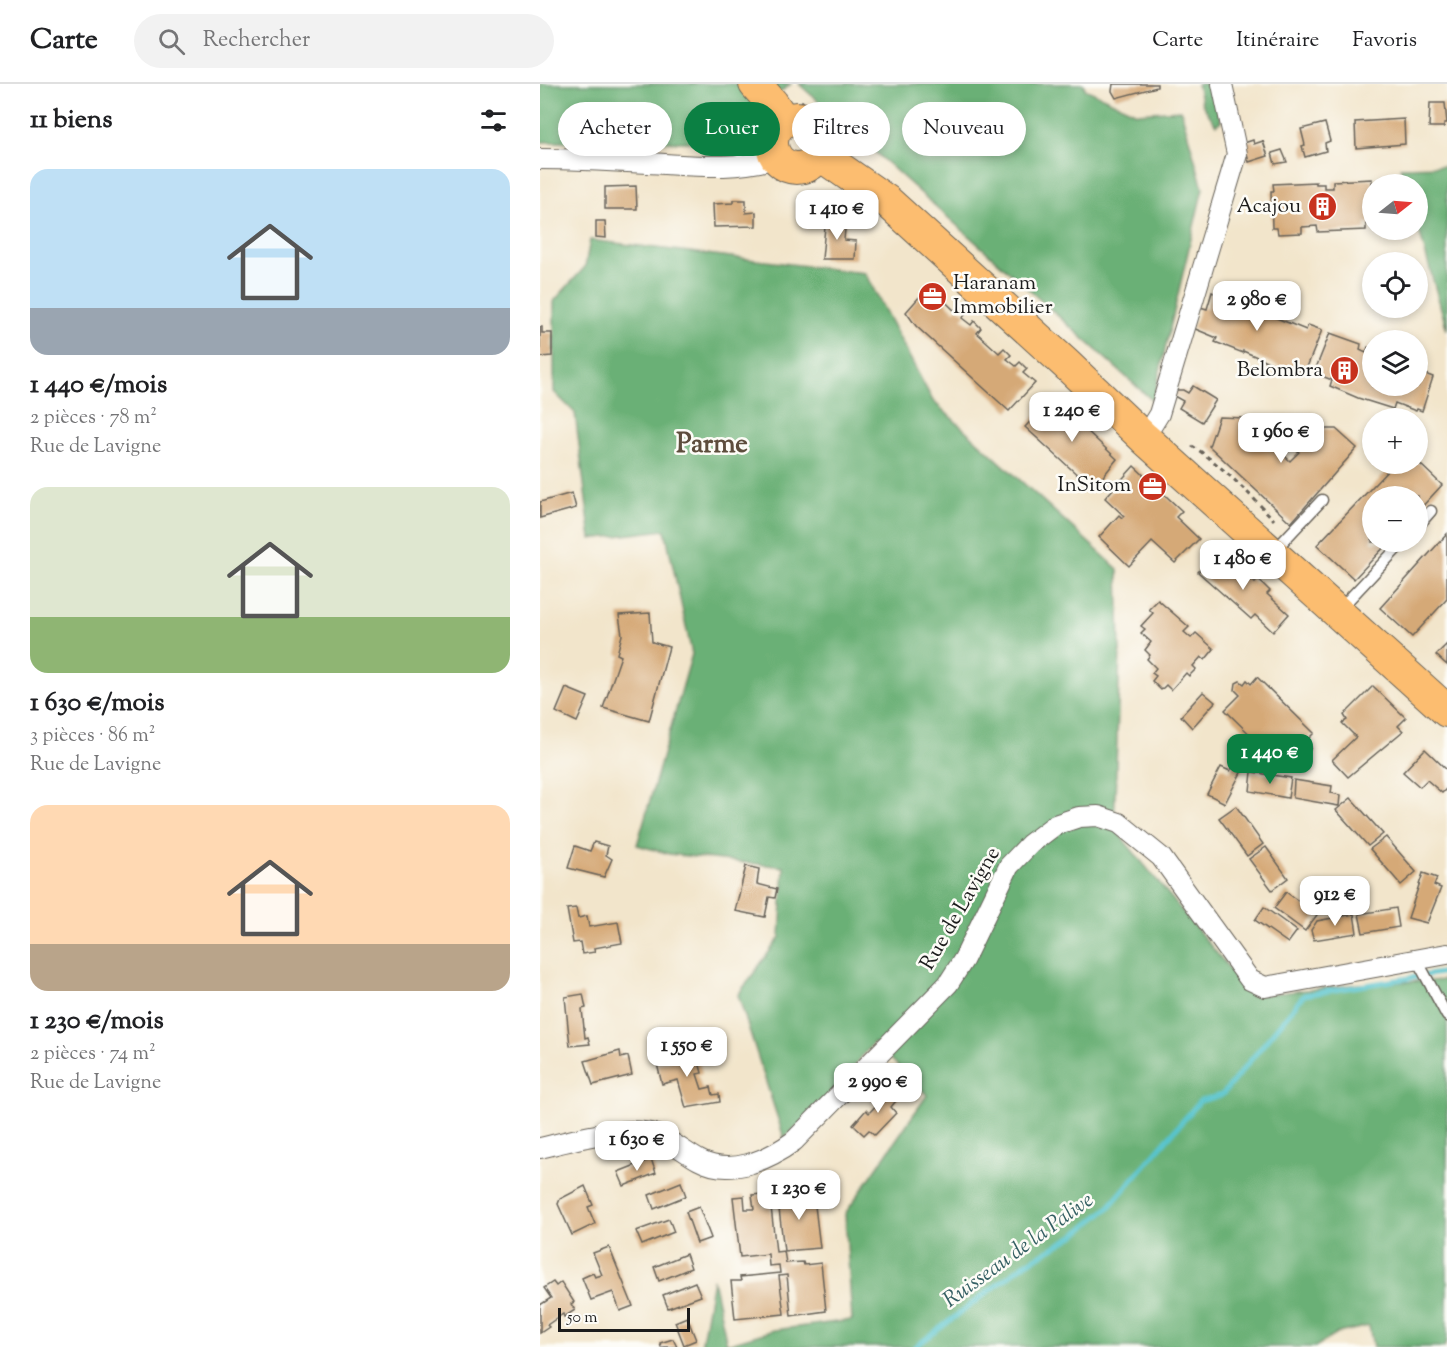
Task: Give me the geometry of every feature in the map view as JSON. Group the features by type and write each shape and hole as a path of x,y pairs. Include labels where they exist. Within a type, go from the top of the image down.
{"main road":[{"path":"767,156 795,169 811,165 818,156"},
{"path":"822,156 888,202 1144,438 1447,711"}],"street":[{"path":"1144,438 1159,414 1237,154 1222,84"},
{"path":"540,159 593,159 725,167 756,163 761,156"},
{"name":"Rue de Lavigne","path":"540,1148 630,1132 650,1133 702,1162 721,1166 745,1165 780,1151 794,1141 948,984 964,959 1010,866 1030,844 1055,825 1078,817 1098,816 1119,822 1161,857 1250,980 1265,987 1418,962 1447,954"}],"lane":[{"path":"1273,552 1322,500"},
{"path":"1428,514 1431,511"},
{"path":"1338,612 1394,552"},
{"path":"1418,962 1447,1016"}],"green space":[{"path":"540,84 791,84 766,102 684,102 684,142 672,142 672,102 558,102 558,142 540,142"},
{"path":"799,84 1084,84 1085,89 1137,113 1181,110 1203,188 1153,401 879,156 890,156 890,102 819,102"},
{"path":"1197,84 1212,84 1221,121 1216,125 1202,104"},
{"path":"1447,166 1447,330 1428,263 1428,252 1425,252 1422,240 1428,240 1428,174 1402,174 1400,167"},
{"path":"590,240 865,273 933,401 1118,569 1120,650 1114,828 1252,996 1359,984 1447,980 1447,1341 1444,1347 1373,1347 1369,1326 1338,1333 1315,1347 701,1347 713,1279 727,1344 774,1330 852,1320 845,1214 927,1095 874,1042 821,1105 784,1138 738,995 780,937 784,867 669,854 637,845 692,654 665,530 591,539 575,413 554,392 554,301 585,267"}],"building":[{"path":"1113,84 1157,84 1157,87 1116,98 1112,91"},
{"path":"1430,103 1445,103 1447,123 1444,123 1444,127 1429,127"},
{"path":"1404,119 1405,144 1356,148 1355,122"},
{"path":"1325,123 1330,141 1325,143 1326,151 1305,157 1301,129"},
{"path":"1253,140 1254,144 1263,141 1268,156 1249,162 1244,143"},
{"path":"1282,150 1287,162 1275,164 1272,153"},
{"name":"Acajou","path":"1362,180 1362,230 1318,232 1317,226 1302,227 1302,233 1278,234 1277,228 1272,228 1271,191 1274,191 1273,184 1316,182 1316,184 1324,184 1324,188 1333,188 1333,181"},
{"path":"636,186 637,209 605,209 605,187"},
{"path":"733,200 746,200 746,213 756,212 756,226 714,227 713,204 733,203"},
{"path":"826,216 846,219 844,240 856,241 855,259 822,259"},
{"path":"596,221 605,221 606,238 596,237"},
{"path":"929,286 955,311 958,307 966,314 962,318 971,325 974,321 981,328 977,333 999,353 1004,348 1011,355 1007,359 1016,366 1020,362 1027,369 1023,373 1035,383 1009,411 916,326 906,312"},
{"path":"1224,291 1237,296 1235,301 1248,306 1250,301 1276,312 1274,317 1306,330 1308,325 1322,330 1305,372 1299,370 1297,374 1215,342 1217,338 1193,328 1200,307 1207,309 1212,292 1222,296"},
{"path":"540,327 542,327 542,333 552,333 552,356 540,357"},
{"name":"Belombra","path":"1330,333 1361,344 1362,396 1427,396 1423,408 1408,408 1395,403 1393,408 1390,408 1330,386 1332,380 1314,373"},
{"name":"Belombra","path":"1428,375 1433,377 1428,392"},
{"path":"1193,386 1216,400 1202,422 1179,408 1183,401 1174,396 1175,390 1188,393"},
{"path":"1052,399 1076,421 1078,418 1086,426 1084,428 1117,459 1093,489 1025,427"},
{"path":"1219,417 1245,418 1244,428 1262,434 1290,461 1299,452 1295,448 1298,444 1302,448 1319,429 1336,429 1357,448 1291,523 1209,446"},
{"path":"1134,466 1182,511 1176,517 1199,539 1175,563 1152,542 1129,566 1099,537 1119,515 1122,518 1124,516 1105,498"},
{"path":"1428,472 1442,485 1428,500 1428,486 1373,486 1384,474 1428,474"},
{"path":"572,493 576,508 540,518 540,502"},
{"path":"1362,498 1362,552 1380,552 1354,579 1317,545"},
{"path":"1447,534 1447,599 1412,637 1380,608"},
{"path":"1218,550 1255,583 1258,580 1264,585 1270,591 1267,594 1289,614 1273,632 1255,615 1251,619 1198,572"},
{"path":"1158,600 1189,627 1184,632 1191,638 1196,633 1214,649 1205,660 1201,657 1193,666 1196,669 1189,676 1186,673 1171,690 1166,685 1161,690 1152,681 1156,676 1152,673 1156,668 1147,659 1150,655 1145,650 1151,642 1141,633 1145,629 1141,626 1153,613 1149,609"},
{"path":"650,613 652,642 669,647 649,721 603,708 621,656 617,654 622,635 619,615"},
{"path":"1447,644 1447,665 1436,655"},
{"path":"1257,677 1314,733 1305,742 1311,747 1308,754 1303,756 1297,750 1282,766 1225,710 1240,695 1235,690 1236,683 1240,681 1244,684 1247,680 1251,684"},
{"path":"1373,686 1406,718 1398,726 1403,731 1348,777 1332,760 1356,737 1342,723 1347,720 1344,715"},
{"path":"566,688 588,697 577,722 556,712"},
{"path":"1203,692 1215,702 1192,728 1181,716"},
{"path":"1425,749 1447,770 1447,788 1442,793 1427,780 1420,787 1403,772"},
{"path":"1236,761 1246,763 1225,803 1207,794 1221,767 1230,771"},
{"path":"1252,772 1291,778 1288,798 1250,791"},
{"path":"1294,780 1332,786 1331,793 1340,795 1339,806 1293,798"},
{"path":"1351,798 1383,834 1368,846 1336,810"},
{"path":"1236,806 1263,844 1247,856 1219,818"},
{"path":"1386,837 1416,872 1401,885 1370,849"},
{"path":"594,842 608,846 606,855 612,859 604,877 568,868 575,846 590,851"},
{"path":"1266,847 1288,878 1272,890 1249,859"},
{"path":"746,866 759,869 757,884 777,889 775,898 769,897 765,917 735,911"},
{"path":"1423,873 1437,878 1434,885 1441,888 1427,923 1408,918"},
{"path":"1286,892 1317,915 1305,931 1274,908"},
{"path":"1264,907 1297,931 1288,943 1255,920"},
{"path":"576,908 578,918 587,916 589,927 618,922 622,943 594,948 595,952 582,954 580,942 573,943 567,909"},
{"path":"1396,908 1399,927 1363,933 1359,914"},
{"path":"1354,914 1357,933 1314,940 1311,930 1317,921"},
{"path":"583,994 586,1008 582,1009 585,1038 588,1037 590,1044 570,1046 565,997"},
{"path":"695,1047 702,1073 697,1074 702,1089 711,1087 713,1095 719,1094 720,1102 686,1108 678,1080 662,1084 657,1064 672,1059 671,1053"},
{"path":"620,1051 621,1058 628,1056 632,1075 593,1085 585,1061"},
{"path":"887,1087 899,1097 891,1107 896,1113 875,1135 869,1130 864,1135 853,1125 866,1110 869,1113 882,1099 879,1096"},
{"path":"651,1159 656,1173 624,1186 618,1172"},
{"path":"681,1182 686,1196 654,1209 649,1195"},
{"path":"585,1186 593,1205 588,1207 595,1224 572,1235 558,1204 560,1199"},
{"path":"801,1189 802,1203 806,1203 804,1189 813,1189 820,1248 784,1251 777,1192 780,1192 783,1205 786,1205 784,1191"},
{"path":"762,1194 763,1207 771,1207 776,1252 784,1251 786,1263 803,1262 804,1265 821,1263 826,1311 791,1316 787,1275 779,1276 784,1314 735,1319 731,1281 741,1281 740,1277 780,1273 779,1265 769,1266 768,1254 740,1257 733,1197 744,1196 745,1209 754,1209 752,1195"},
{"path":"699,1207 711,1238 697,1243 686,1212"},
{"path":"669,1219 674,1232 642,1245 636,1231"},
{"path":"609,1247 633,1306 620,1311 613,1292 591,1300 582,1278 593,1273 595,1277 602,1275 593,1253"},
{"path":"686,1254 691,1268 659,1281 654,1267"},
{"path":"553,1282 556,1286 561,1282 574,1302 571,1304 575,1310 564,1317 563,1314 540,1333 540,1305 551,1298 544,1288"},
{"path":"695,1282 701,1296 668,1308 663,1295"},
{"path":"687,1317 696,1340 684,1345 675,1322"},
{"path":"673,1339 677,1347 661,1347 660,1343"}],"waterway":[{"name":"Ruisseau de la Palive","path":"915,1347 1025,1264 1075,1235 1108,1208 1200,1101 1222,1095 1304,995 1447,972"}],"place":[{"name":"Acajou","path":"1322,207"},
{"name":"Haranam Immobilier","path":"932,296"},
{"name":"Belombra","path":"1344,371"},
{"name":"InSitom","path":"1152,486"}],"district":[{"name":"Parme","path":"712,445"}]}
